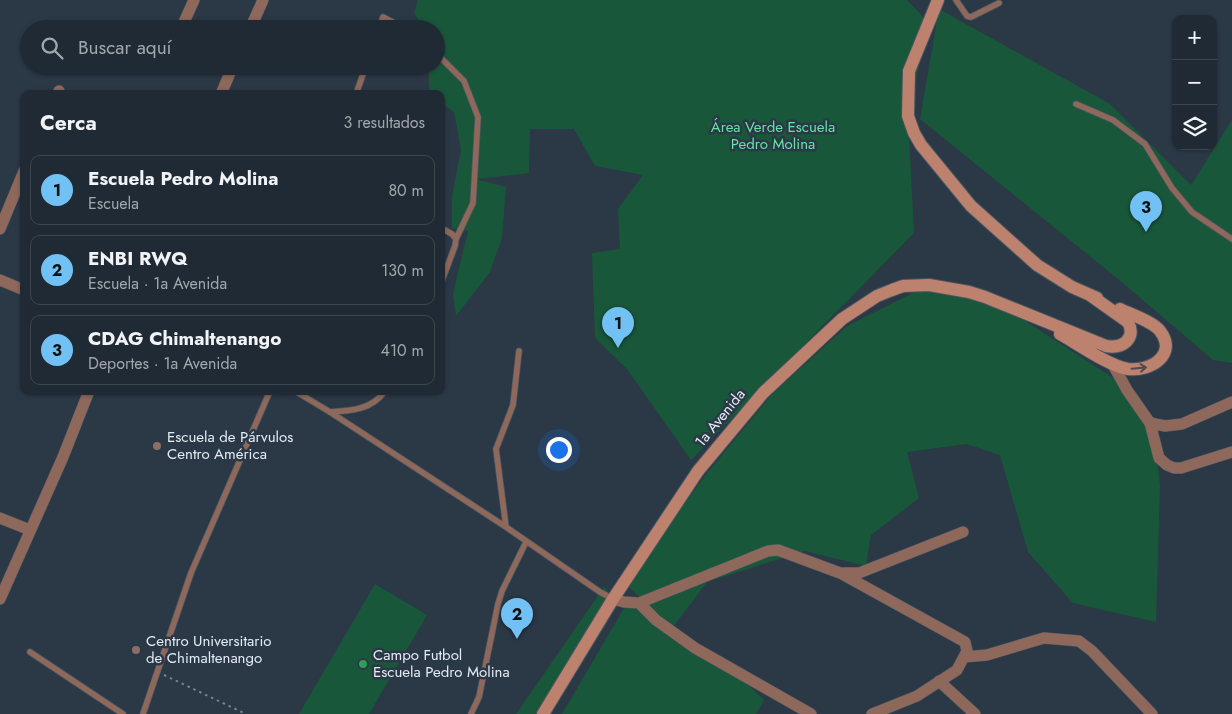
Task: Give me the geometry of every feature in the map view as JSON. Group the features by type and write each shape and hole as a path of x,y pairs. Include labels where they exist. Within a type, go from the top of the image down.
{"main road":[{"name":"1a Avenida","path":"938,0 909,71 908,116 921,145 971,206 1037,264 1060,280 1159,329 1165,338 1166,349 1162,357 1154,365 1143,369 1128,369 1112,363 1018,310"},
{"name":"1a Avenida","path":"543,714 613,598 698,471 762,393 842,319 878,296 897,288 929,285 969,292 1106,346 1113,348 1124,344 1129,339 1131,333 1131,327 1128,322 1090,295"}],"street":[{"path":"185,20 194,0"},
{"path":"254,20 263,0"},
{"path":"223,90 229,75"},
{"path":"0,229 20,182"},
{"path":"0,280 20,288"},
{"path":"1112,363 1127,390 1150,423 1159,458 1167,465 1181,468 1232,452"},
{"path":"0,599 63,457 87,395"},
{"path":"1150,423 1165,426 1182,424 1232,402"},
{"path":"0,518 30,530"},
{"path":"840,573 860,573 963,532"},
{"path":"613,598 624,602 639,603 768,551 778,550 840,573 964,642 966,651 957,670 917,696 872,714"},
{"path":"639,603 656,620 695,648 811,714"},
{"path":"964,658 987,655 1044,638 1079,641 1092,651 1152,714"},
{"path":"940,681 975,714"}],"lane":[{"path":"956,0 967,16 971,17 999,3"},
{"path":"445,61 464,81 478,117 473,203 456,239 445,272"},
{"path":"357,90 363,75"},
{"path":"1076,104 1113,120 1145,144 1172,188 1192,212 1232,239"},
{"path":"445,230 456,239"},
{"path":"506,527 496,449 513,405 519,350"},
{"path":"143,714 191,573 268,395"},
{"path":"302,395 506,527 600,592 613,598"},
{"path":"330,412 351,411 367,406 382,395"},
{"path":"471,714 479,697 502,591 526,542"},
{"path":"30,652 123,714"}],"path":[{"path":"157,672 246,714"}],"green space":[{"name":"Área Verde Escuela Pedro Molina","path":"418,0 907,0 928,22 908,116 914,233 691,460 627,369 595,338 592,253 620,249 618,209 643,175 595,166 574,129 530,129 529,173 476,179 506,187 502,238 490,272 456,316 453,294 468,231 452,228 452,196 461,150 454,112 445,106 445,90 429,90 429,75 445,75 445,20 418,20 414,13"},
{"path":"939,9 1110,104 1191,185 1213,150 1217,150 1217,144 1232,120 1232,363 1213,360 1118,279 920,119"},
{"path":"929,285 1016,315 1115,379 1153,417 1160,486 1156,622 1073,603 1028,552 1000,455 967,444 907,452 919,498 871,535 866,566 805,551 707,582 673,627 624,583 708,472 773,393 847,326"},
{"name":"Campo Futbol Escuela Pedro Molina","path":"375,584 427,615 369,714 299,714"},
{"path":"604,587 615,598 551,714 516,714"},
{"path":"627,603 682,641 736,673 764,700 756,714 562,714"}],"place":[{"name":"CDAG Chimaltenango","path":"1146,232"},
{"name":"Escuela Pedro Molina","path":"618,348"},
{"name":"Escuela de Párvulos Centro América","path":"157,446"},
{"name":"ENBI RWQ","path":"517,639"},
{"name":"Centro Universitario de Chimaltenango","path":"136,650"},
{"name":"Campo Futbol Escuela Pedro Molina","path":"363,664"}]}
